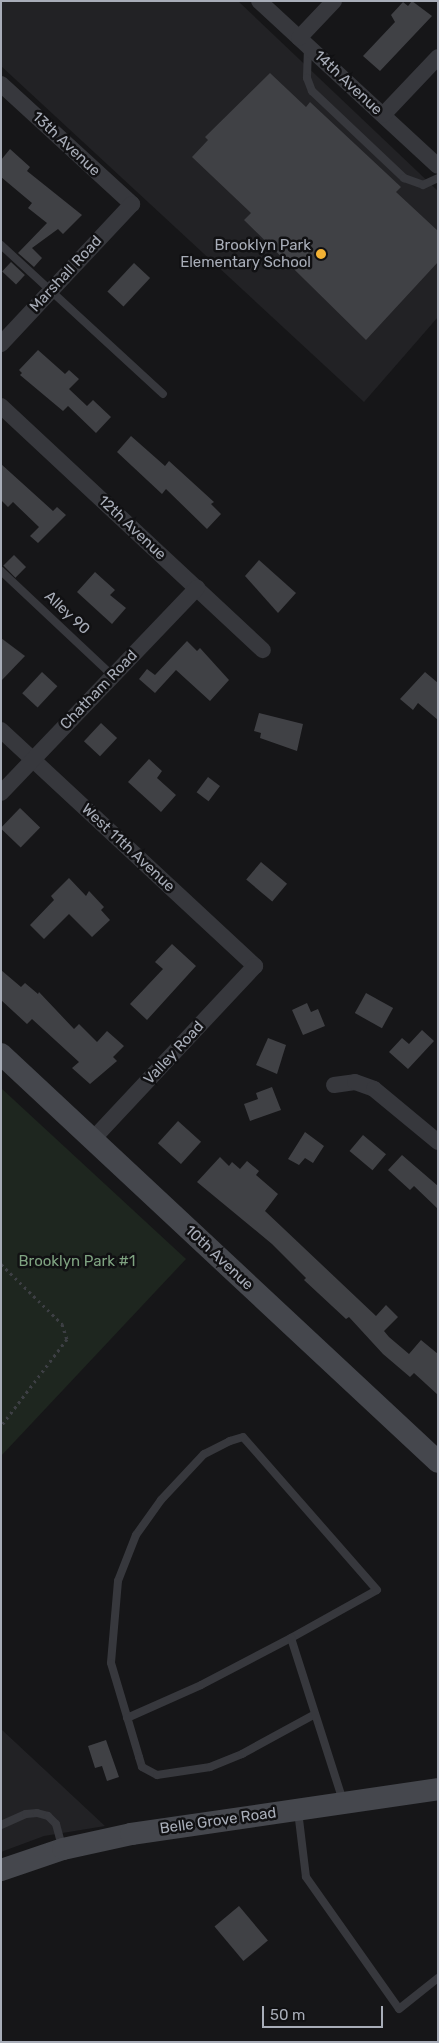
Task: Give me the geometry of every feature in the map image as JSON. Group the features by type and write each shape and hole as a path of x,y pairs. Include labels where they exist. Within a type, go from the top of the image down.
{"street":[{"name":"14th Avenue","path":"259,1 438,166"},
{"path":"303,42 334,1"},
{"path":"383,115 438,57"},
{"name":"13th Avenue","path":"1,84 132,204"},
{"name":"Marshall Road","path":"1,344 132,204"},
{"name":"12th Avenue","path":"1,406 263,650"},
{"name":"Chatham Road","path":"1,793 197,588"},
{"name":"West 11th Avenue","path":"1,730 255,966"},
{"name":"Valley Road","path":"92,1140 255,966"},
{"name":"10th Avenue","path":"1,1054 438,1462"},
{"path":"334,1085 355,1082 374,1089 438,1142"},
{"name":"Belle Grove Road","path":"1,1870 63,1849 132,1834 438,1789"}],"lane":[{"path":"303,42 307,78 312,91 404,178 422,185 438,178"},
{"path":"1,245 163,394"},
{"name":"Alley 90","path":"1,571 113,676"},
{"path":"127,1718 201,1685 378,1590 244,1438 230,1440 204,1454 162,1500 136,1535 118,1582 111,1663 127,1718 142,1767 157,1775 210,1767 242,1754 315,1714"},
{"path":"291,1638 343,1802"},
{"path":"298,1809 306,1877 400,2009 438,1978"},
{"path":"1,1825 26,1814 37,1812 48,1816 56,1824 63,1849"}],"path":[{"path":"1,1264 62,1324 67,1339 1,1426"}],"shaded area":[{"name":"Brooklyn Park Elementary School","path":"1,1 238,1 438,191 438,317 364,402 1,66"},
{"path":"1,1729 105,1826 44,1836 1,1852"}],"green space":[{"name":"Brooklyn Park #1","path":"1,1088 186,1259 1,1456"}],"building":[{"path":"412,1 432,16 380,71 363,56 395,22 391,15 403,2 408,6"},
{"path":"270,73 306,107 310,102 401,187 396,192 438,231 438,262 366,340 244,220 251,213 192,157 208,140 205,137"},
{"path":"10,149 30,167 27,171 82,215 63,234 58,229 32,248 42,258 34,267 18,253 47,223 28,208 32,203 1,177 1,160"},
{"path":"11,262 25,275 16,284 2,272"},
{"path":"134,263 150,278 123,307 107,292"},
{"path":"38,350 65,374 69,370 79,379 69,389 87,406 93,400 111,417 96,433 68,406 63,411 20,375 22,373 19,370"},
{"path":"131,436 165,466 169,461 214,502 211,504 221,514 207,529 166,489 162,494 117,452"},
{"path":"1,464 53,511 57,507 66,515 38,543 30,536 39,527 13,502 8,507 1,500"},
{"path":"14,555 26,567 15,578 3,566"},
{"path":"259,560 296,593 278,613 245,576"},
{"path":"95,572 115,590 110,595 126,608 112,624 77,592"},
{"path":"1,638 25,656 1,681"},
{"path":"187,641 197,651 200,648 229,680 210,701 176,670 155,693 139,679 147,669 155,675"},
{"path":"42,672 57,686 38,708 22,693"},
{"path":"425,672 438,683 438,720 418,703 413,710 400,699"},
{"path":"259,713 303,724 297,751 260,738 261,733 254,731"},
{"path":"101,723 117,738 100,756 84,741"},
{"path":"149,759 162,771 157,778 176,795 161,812 128,782"},
{"path":"208,777 220,786 209,801 197,792"},
{"path":"20,808 40,827 21,848 1,829"},
{"path":"261,862 287,884 272,901 246,880"},
{"path":"69,878 86,896 89,891 104,907 101,910 110,920 92,937 69,914 44,939 30,925 54,900 51,896"},
{"path":"172,944 196,966 147,1020 130,1004 163,969 155,962"},
{"path":"1,970 21,987 25,983 38,994 39,992 74,1029 79,1024 97,1042 107,1031 124,1046 113,1057 117,1061 90,1084 72,1068 79,1062 32,1019 27,1024 1,1000"},
{"path":"366,993 393,1008 382,1028 355,1013"},
{"path":"307,1003 311,1012 318,1009 325,1026 303,1035 292,1010"},
{"path":"422,1030 434,1041 408,1069 389,1052 402,1038 409,1044"},
{"path":"268,1038 286,1045 277,1074 256,1065"},
{"path":"272,1087 281,1110 250,1121 244,1104 258,1099 256,1093"},
{"path":"178,1121 201,1142 181,1164 158,1143"},
{"path":"305,1132 324,1146 313,1163 305,1158 299,1165 288,1159"},
{"path":"363,1135 386,1154 372,1170 350,1151"},
{"path":"402,1155 438,1186 438,1209 414,1186 410,1190 388,1170"},
{"path":"220,1157 229,1166 232,1162 240,1169 247,1161 259,1171 256,1175 278,1194 265,1211 376,1316 386,1305 398,1317 384,1331 389,1337 409,1354 421,1340 438,1354 438,1395 414,1373 410,1377 383,1354 349,1317 346,1319 304,1280 306,1278 272,1244 197,1182"},
{"path":"106,1740 119,1777 107,1781 102,1766 95,1768 88,1746"},
{"path":"239,1906 268,1940 243,1961 214,1927"}],"place":[{"name":"Brooklyn Park Elementary School","path":"321,254"}]}
